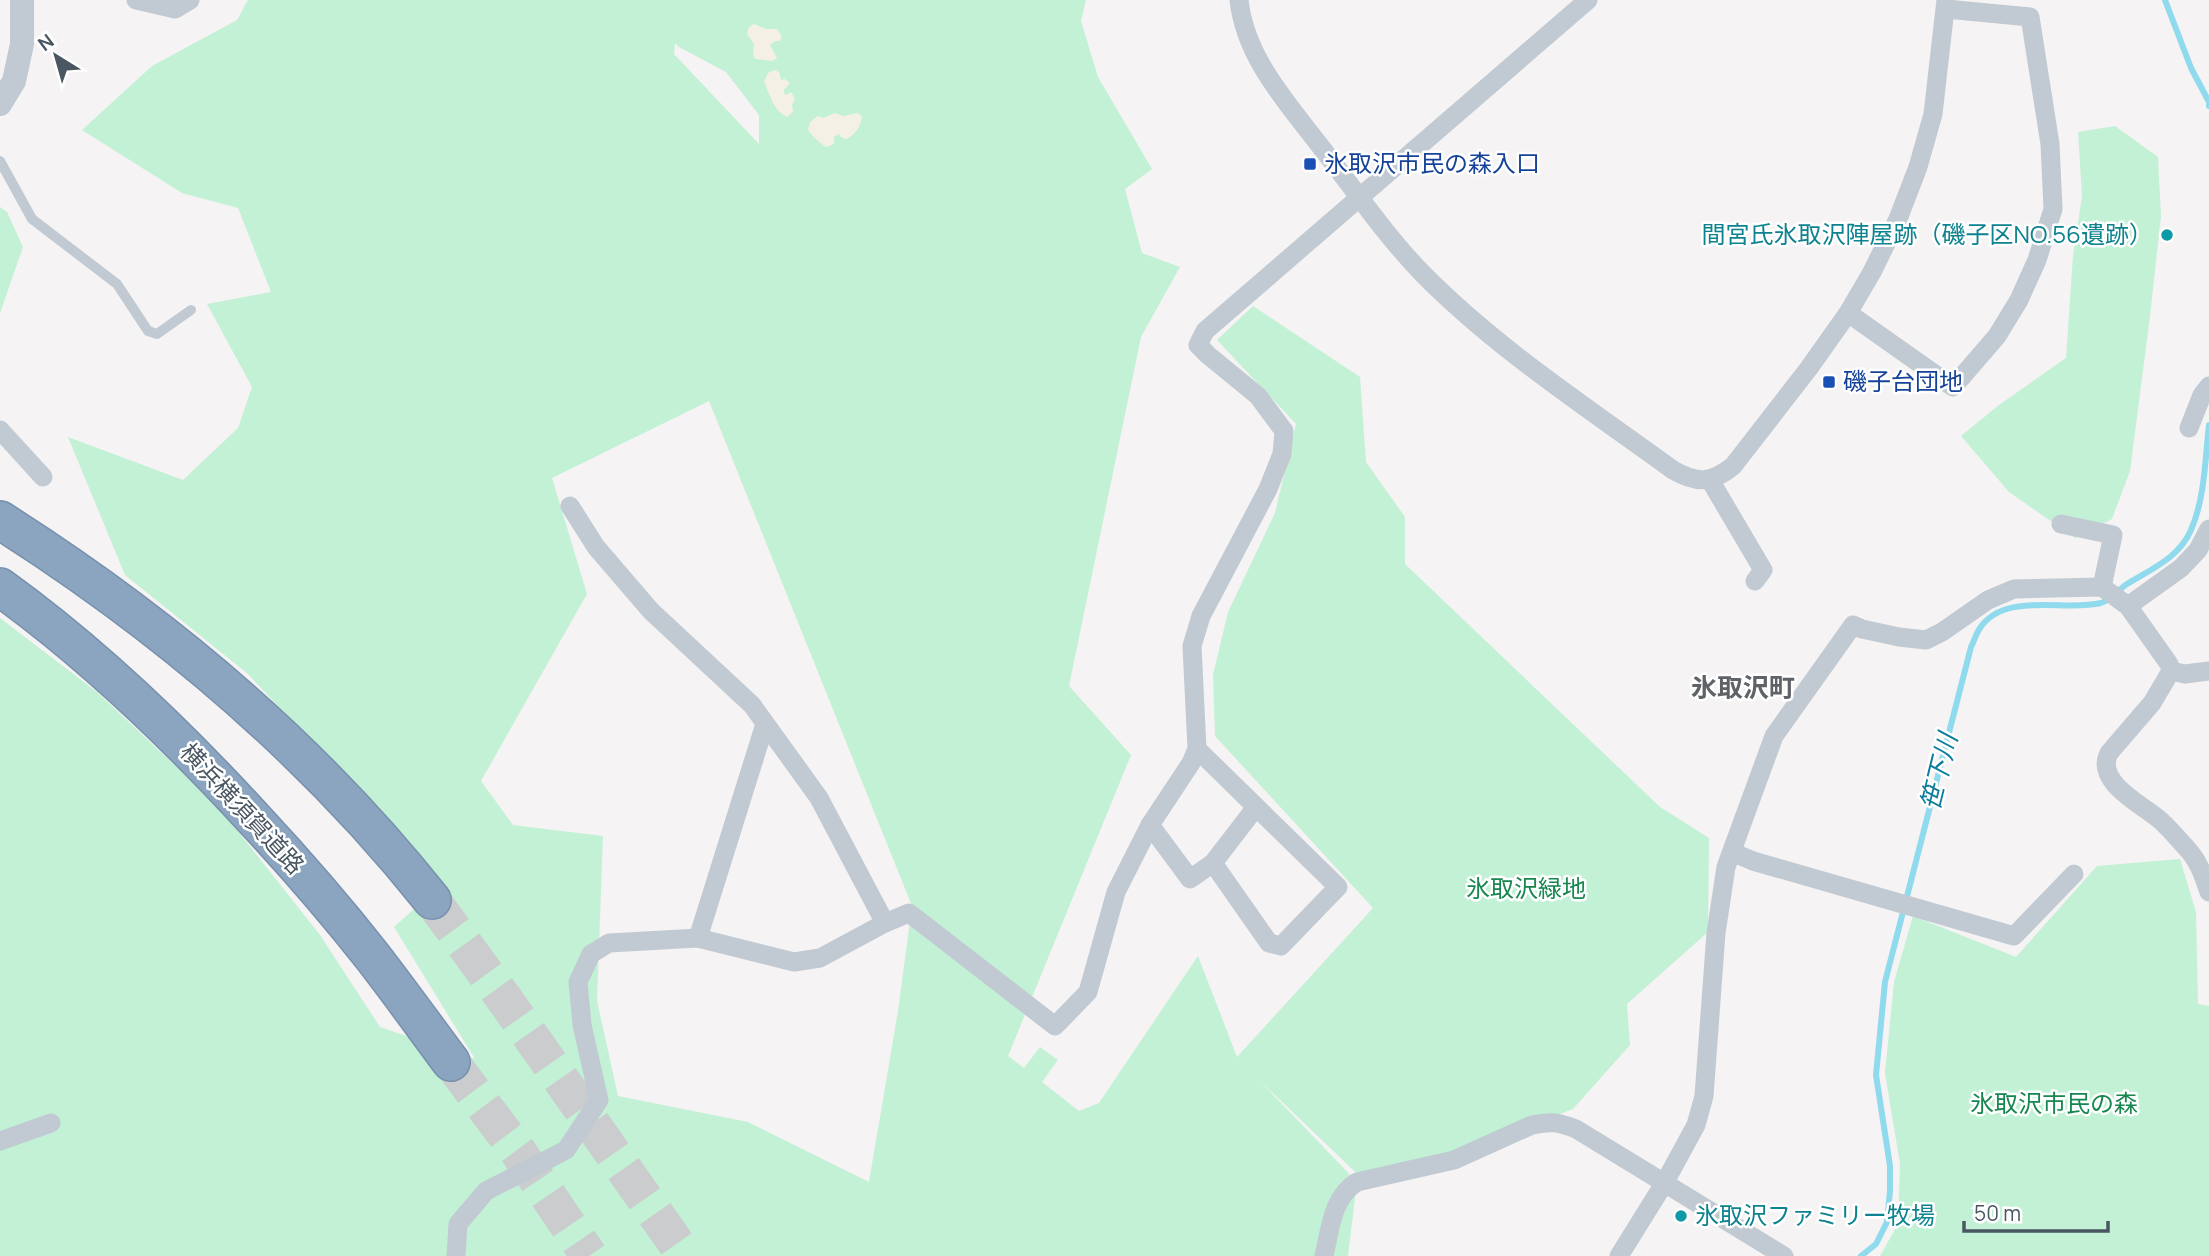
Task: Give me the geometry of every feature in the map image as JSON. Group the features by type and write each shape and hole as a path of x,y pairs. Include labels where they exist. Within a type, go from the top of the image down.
{"highway":[{"path":"0,520 63,560 164,634 267,722 388,845 432,900"},
{"name":"横浜横須賀道路","path":"0,587 38,615 122,686 201,761 291,859 371,954 451,1062"}],"street":[{"path":"0,104 14,81 22,44 22,0"},
{"path":"136,0 175,9 190,0"},
{"path":"1239,0 1251,47 1277,90 1388,235 1423,274 1488,334 1673,470 1688,479 1710,480 1720,477 1733,466 1848,313 1872,272 1898,219 1918,167 1933,114 1946,4 2029,17 2050,144 2053,209 2037,260 2019,300 1997,336 1953,387 1848,313"},
{"path":"456,1256 458,1224 486,1191 566,1150 599,1100 582,1025 578,982 591,954 609,943 698,938 794,962 820,958 909,913 1055,1026 1088,992 1116,892 1150,825 1197,750 1192,646 1201,616 1268,489 1282,454 1284,431 1258,396 1198,345 1205,331 1588,0"},
{"path":"2189,428 2202,395 2209,386"},
{"path":"0,430 43,477"},
{"path":"1710,480 1763,570 1755,580"},
{"path":"570,506 596,547 651,611 751,705 819,798 885,923"},
{"path":"2061,524 2113,535 2102,587"},
{"path":"2128,606 2181,568 2198,551 2209,529"},
{"path":"1619,1256 1665,1182 1696,1125 1704,1096 1716,933 1726,867 1774,736 1853,625 1899,637 1926,640 1988,600 2014,589 2102,587 2128,606 2169,664 2171,671 2152,703 2109,753 2105,760 2108,774 2120,790 2160,820 2189,851 2199,865 2209,892"},
{"path":"2171,671 2185,674 2209,671"},
{"path":"698,938 765,724"},
{"path":"1197,750 1338,887 1281,946 1269,943 1213,863"},
{"path":"1150,825 1190,879 1213,863 1256,807"},
{"path":"1732,852 1753,861 2014,936 2074,874"},
{"path":"1324,1256 1333,1216 1346,1189 1357,1182 1454,1160 1532,1125 1558,1122 1576,1129 1784,1256"},
{"path":"0,1140 51,1123"}],"lane":[{"path":"0,161 32,219 117,284 148,331 157,334 191,310"}],"green space":[{"name":"氷取沢緑地","path":"248,0 1086,0 1081,21 1098,77 1152,169 1125,189 1142,253 1180,267 1141,337 1069,686 1131,755 1008,1056 1024,1068 1040,1047 1058,1060 1042,1082 1079,1111 1099,1103 1198,956 1237,1057 1373,908 1215,736 1213,675 1228,612 1275,513 1296,424 1217,340 1253,306 1360,377 1366,462 1405,517 1405,564 1660,807 1709,838 1708,932 1627,1004 1630,1045 1573,1109 1370,1186 1260,1081 1357,1182 1348,1256 0,1256 0,618 97,692 218,806 320,935 380,1027 475,1059 394,927 443,883 248,674 125,575 68,437 183,480 238,428 252,387 207,304 271,292 238,208 182,193 82,130 152,66 237,20","holes":["675,43 726,72 759,115 759,144 674,54","709,401 912,906 898,1011 869,1182 748,1122 618,1096 597,1001 603,836 513,825 481,781 587,594 552,478"]},
{"path":"2115,126 2158,157 2161,216 2130,471 2112,519 2075,538 2009,492 1961,436 1999,405 2066,358 2073,256 2082,196 2078,132"},
{"path":"0,207 7,212 23,247 0,313"},
{"name":"氷取沢市民の森","path":"2180,859 2196,912 2198,1004 2209,1006 2209,1256 1880,1256 1898,1224 1900,1164 1885,1073 1894,982 1913,916 2016,957 2097,866"}],"sand":[{"path":"754,24 766,29 777,29 782,37 780,41 770,45 777,58 772,61 755,59 754,44 747,34 749,27"},
{"path":"774,70 779,72 781,80 785,79 790,83 784,93 786,95 791,92 795,99 793,112 787,117 775,106 764,82 768,73"},
{"path":"835,113 843,116 858,113 862,117 853,135 847,139 839,134 834,137 834,144 826,147 808,130 810,122 818,116 823,118"}],"waterway":[{"name":"笹下川","path":"2165,0 2209,106"},
{"name":"笹下川","path":"1861,1256 1876,1244 1887,1222 1890,1191 1890,1166 1876,1075 1885,982 1971,647 1980,628 1991,617 2004,610 2020,606 2101,603 2172,555 2186,540 2196,518 2204,478 2209,425"}],"tunnel":[{"path":"432,900 685,1256"},
{"path":"451,1062 519,1153 589,1256"}],"place":[{"name":"氷取沢市民の森入口","path":"1310,164"},
{"name":"間宮氏氷取沢陣屋跡（磯子区NO.56遺跡）","path":"2167,235"},
{"name":"磯子台団地","path":"1829,382"},
{"name":"氷取沢ファミリー牧場","path":"1681,1216"}],"district":[{"name":"氷取沢町","path":"1743,688"}]}
